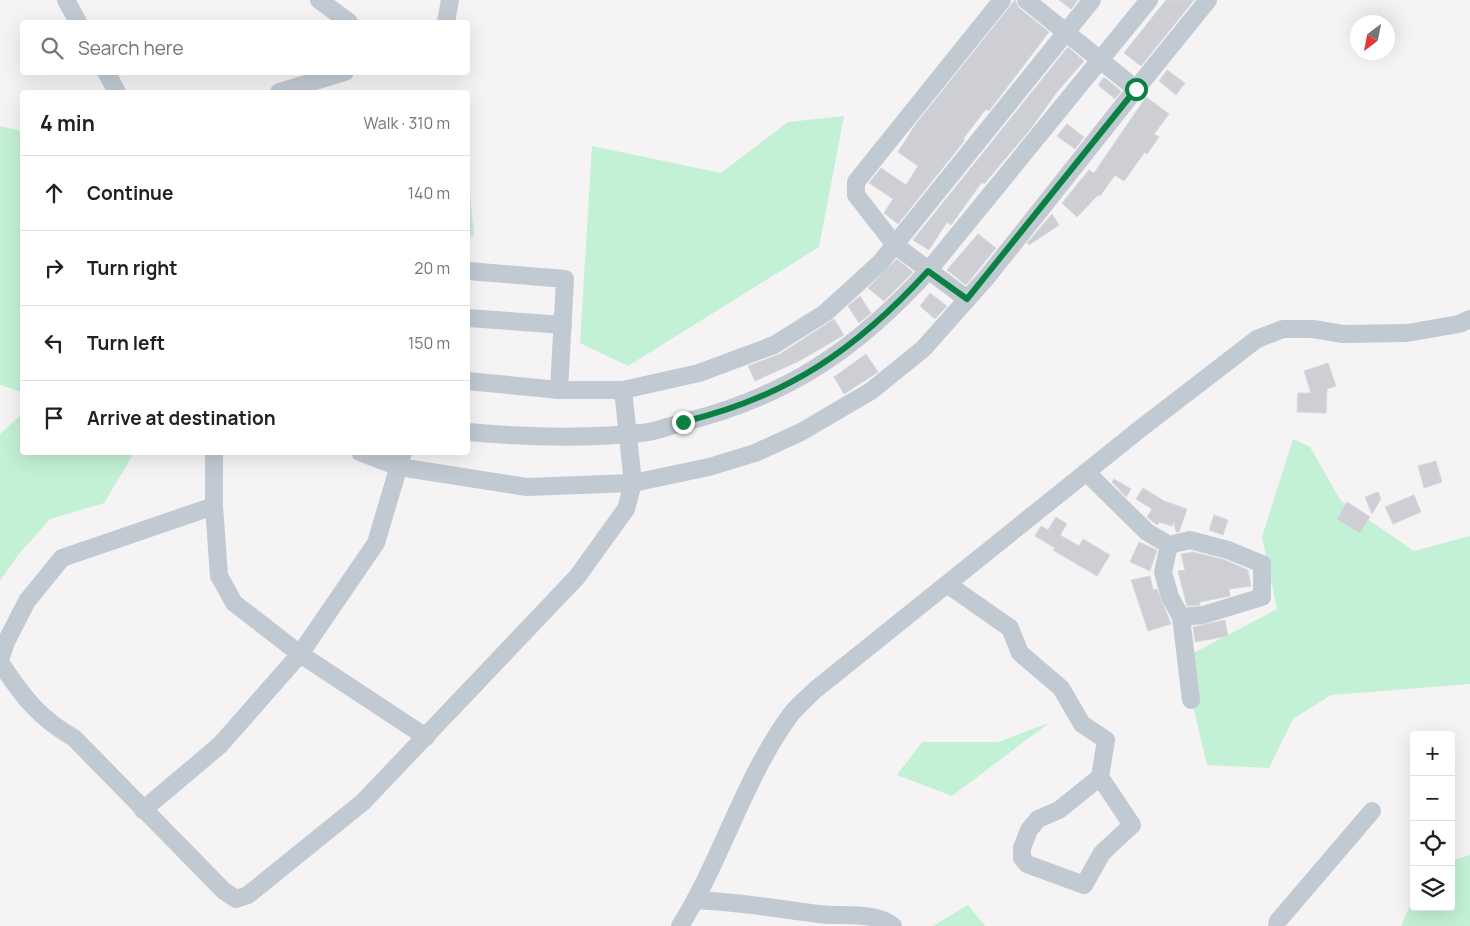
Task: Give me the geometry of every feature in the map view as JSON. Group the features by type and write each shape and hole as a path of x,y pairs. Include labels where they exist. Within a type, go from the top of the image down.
{"street":[{"path":"66,0 77,20"},
{"path":"319,0 346,20"},
{"path":"446,20 450,0"},
{"path":"967,299 895,245 856,195 856,182 1002,0"},
{"path":"1026,0 1136,89"},
{"path":"470,381 559,390 624,390 699,373 774,345 825,313 880,263 1092,0"},
{"path":"375,455 527,487 633,483 709,468 755,453 801,432 871,391 923,349 967,299 1208,0"},
{"path":"470,432 535,436 643,433 724,412 810,373 853,342 895,307 928,271 1144,2"},
{"path":"108,75 116,90"},
{"path":"285,90 335,75"},
{"path":"470,271 565,279 559,390"},
{"path":"470,318 563,326"},
{"path":"680,926 696,900 770,745 792,712 815,690 1086,472 1257,339 1283,329 1313,329 1343,334 1407,333 1459,324 1470,319"},
{"path":"214,506 62,558 27,601 6,642 0,661 24,700 52,726 74,738 224,891 236,899 248,894 363,802 577,577 626,509 633,483 624,390"},
{"path":"214,455 214,506 219,576 234,603 300,654 426,737"},
{"path":"143,810 220,745 300,654 376,543 401,460"},
{"path":"1086,472 1147,532 1169,545 1190,540 1228,550 1262,564 1262,597 1203,615 1181,617"},
{"path":"1169,545 1163,572 1170,598 1181,617 1191,700"},
{"path":"947,584 1010,628 1020,653 1061,688 1082,724 1106,740 1100,777 1059,810 1038,819 1029,830 1022,848 1022,858 1027,864 1084,885 1102,852 1132,825 1100,777"},
{"path":"1277,926 1278,921 1372,811"},
{"path":"696,900 748,903 820,914 868,917 886,920 892,926"}],"green space":[{"path":"844,116 819,247 628,366 580,343 592,146 721,173 788,122"},
{"path":"0,126 20,131 20,391 0,385"},
{"path":"470,194 474,235 470,237"},
{"path":"20,416 20,455 133,455 104,503 50,519 18,555 0,581 0,434"},
{"path":"1293,439 1310,447 1341,501 1414,551 1470,536 1470,684 1331,695 1293,719 1269,768 1207,765 1182,659 1277,609 1262,537"},
{"path":"1049,723 952,796 897,775 922,742 998,742"},
{"path":"1470,855 1470,926 1401,926 1410,906 1410,911 1455,911 1455,860"},
{"path":"968,905 985,926 933,926"}],"building":[{"path":"1015,0 1019,8 1049,32 989,111 986,109 963,139 965,140 898,224 884,213 893,199 869,183 881,168 906,185 918,166 898,152 915,125"},
{"path":"1059,0 1078,0 1071,9"},
{"path":"1166,0 1194,0 1141,66 1124,53"},
{"path":"1068,47 1084,61 1057,92 1032,127 984,184 982,182 951,225 947,222 929,250 913,240"},
{"path":"1167,70 1185,83 1176,95 1159,81"},
{"path":"1104,77 1121,91 1115,99 1098,85"},
{"path":"1146,97 1169,114 1154,134 1159,137 1147,154 1145,152 1124,181 1115,175 1100,196 1098,195 1077,217 1062,203 1089,170 1094,173"},
{"path":"1067,124 1084,137 1075,149 1057,136"},
{"path":"1052,214 1059,225 1029,245 1027,243"},
{"path":"978,234 996,248 966,285 947,270"},
{"path":"897,259 913,272 884,301 868,288"},
{"path":"930,293 947,306 935,319 920,306"},
{"path":"860,296 871,313 859,323 848,306"},
{"path":"834,319 844,335 799,361 755,381 748,366 780,354"},
{"path":"866,354 878,372 844,394 834,377"},
{"path":"1328,363 1336,386 1327,389 1326,413 1297,412 1298,393 1311,393 1304,371"},
{"path":"1436,461 1442,482 1424,488 1418,466"},
{"path":"1114,479 1131,489 1126,497 1112,482"},
{"path":"1143,488 1164,501 1187,509 1179,532 1176,532 1174,522 1172,526 1159,522 1157,525 1147,517 1152,509 1136,499"},
{"path":"1378,492 1381,499 1372,514 1365,497"},
{"path":"1414,495 1421,512 1393,524 1385,507"},
{"path":"1347,502 1370,517 1360,533 1337,519"},
{"path":"1214,515 1228,520 1223,535 1209,530"},
{"path":"1056,517 1067,524 1060,535 1079,546 1083,539 1110,555 1097,576 1053,550 1055,548 1035,536 1041,526 1048,530"},
{"path":"1139,542 1157,550 1150,571 1130,562"},
{"path":"1193,552 1225,560 1248,570 1251,586 1229,589 1230,596 1200,602 1200,605 1187,606 1178,571 1185,570 1181,554"},
{"path":"1150,576 1153,590 1157,589 1171,624 1148,631 1131,580"},
{"path":"1225,620 1228,636 1195,642 1193,627"}],"route":[{"path":"683,422 724,412 810,373 853,342 895,307 928,271 967,299 987,277 1136,89"}]}
